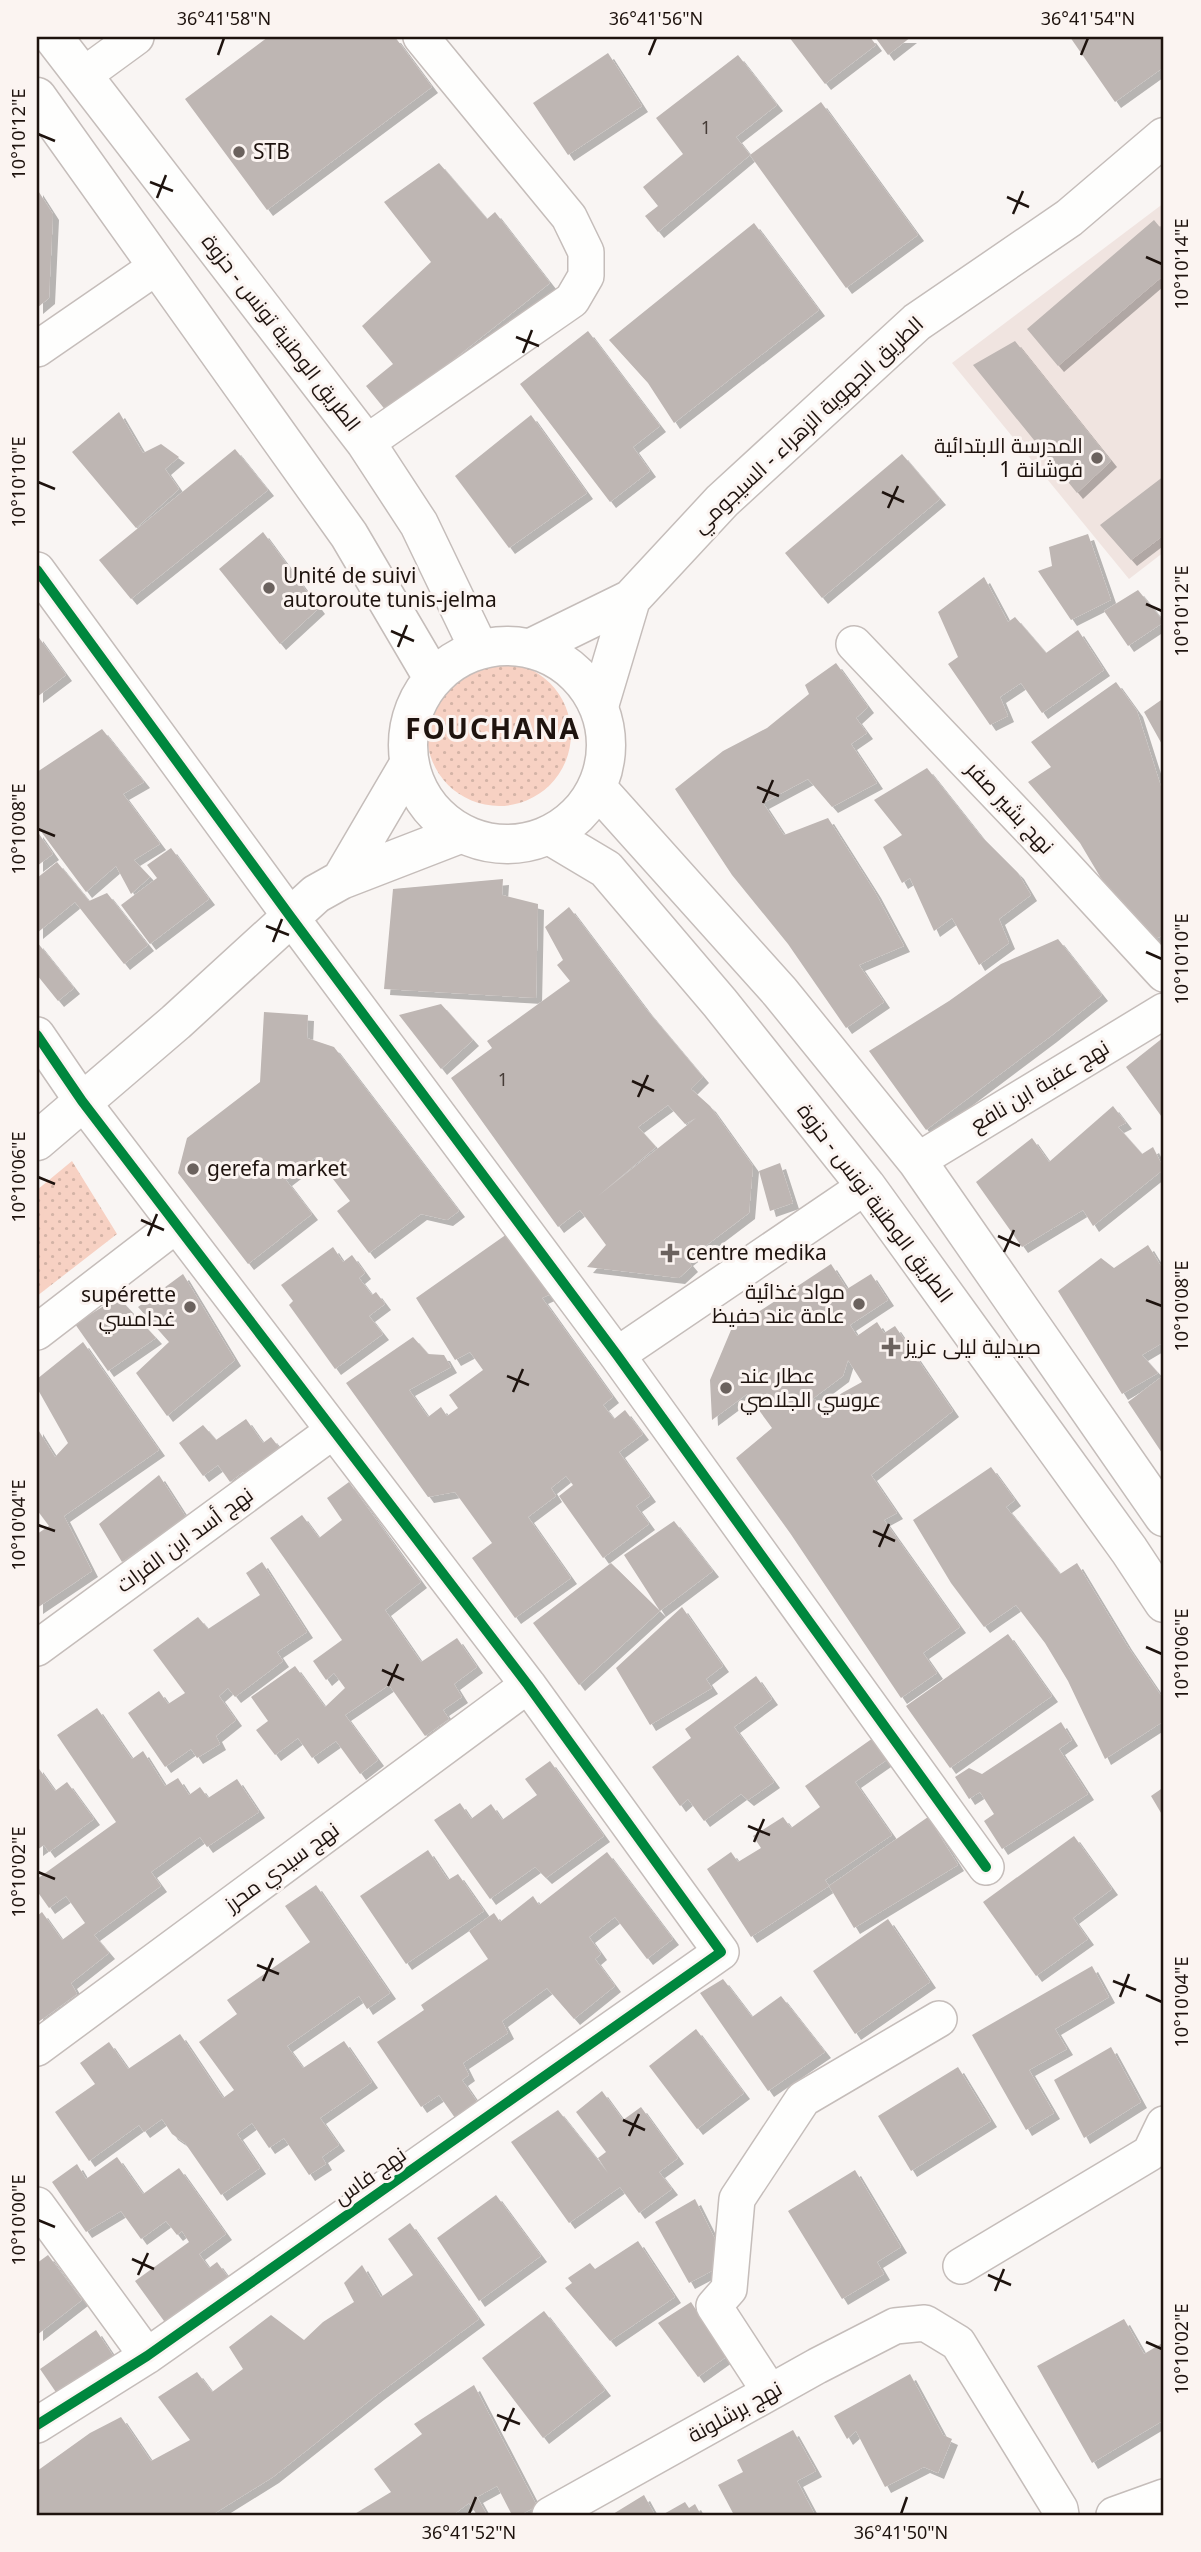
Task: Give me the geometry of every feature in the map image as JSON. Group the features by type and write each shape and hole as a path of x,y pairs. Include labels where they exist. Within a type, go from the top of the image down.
{"main road":[{"name":"الطريق الوطنية تونس - حزوة","path":"53,37 366,443 419,524 479,649"},
{"path":"37,97 349,535 433,678"},
{"name":"الطريق الجهوية الزهراء - السيجومي","path":"531,648 631,599 722,501 916,321 1069,218 1164,137"},
{"name":"الطريق الجهوية الزهراء - السيجومي","path":"599,706 631,599"},
{"path":"505,645 531,648 559,660 582,680 599,706 604,726 606,747 597,788 577,816 549,835 520,844 489,843 460,834 436,816 419,792 409,764 408,734 416,704 433,678 454,661 479,649 505,645"},
{"path":"341,880 409,764"},
{"path":"597,788 780,992 917,1161 1164,1517"},
{"path":"37,1140 176,1022 316,894 341,880 460,834"},
{"name":"الطريق الوطنية تونس - حزوة","path":"549,835 606,869 720,1003 866,1186 1129,1550 1164,1603"}],"street":[{"path":"84,75 136,37"},
{"path":"366,443 572,300 586,276 586,251 569,217 421,37"},
{"path":"37,349 156,267"},
{"path":"37,570 289,916 617,1355 986,1867"},
{"name":"نهج بشير صفر","path":"854,644 1164,974"},
{"name":"نهج عقبة ابن نافع","path":"917,1161 1164,1011"},
{"path":"37,1035 82,1101 528,1685"},
{"path":"617,1355 866,1186"},
{"path":"37,1332 176,1225"},
{"name":"نهج أسد ابن الفرات","path":"37,1648 333,1431"},
{"name":"نهج فاس","path":"37,2425 147,2356 721,1952 528,1685"},
{"name":"نهج سيدي محرز","path":"37,2048 528,1685"},
{"path":"771,2392 714,2306 729,2289 737,2199 803,2099 939,2019"},
{"path":"961,2266 1150,2153 1164,2124"},
{"path":"37,2205 147,2356"},
{"name":"نهج برشلونة","path":"550,2515 895,2326 925,2323 958,2343 1059,2509 1060,2515"},
{"path":"1114,2515 1164,2497"}],"shaded area":[{"name":"المدرسة الابتدائية فوشانة 1","path":"1164,203 1164,552 1129,579 952,363"},
{"path":"499,662 526,668 550,683 565,707 571,734 565,761 550,785 526,800 499,806 472,800 448,785 433,761 427,734 433,707 448,683 472,668"},
{"path":"72,1161 117,1234 37,1296 37,1190"}],"building":[{"path":"268,37 395,37 432,87 267,210 185,99"},
{"path":"789,37 870,37 876,45 825,84"},
{"path":"875,37 911,37 888,55"},
{"path":"1070,37 1164,37 1164,67 1115,102"},
{"path":"608,53 642,106 568,155 533,103"},
{"path":"738,55 777,105 736,137 750,155 658,232 645,216 658,206 643,187 683,154 656,118"},
{"path":"821,102 918,235 846,288 750,155"},
{"path":"439,163 487,219 495,212 550,283 387,412 366,386 393,364 362,326 431,262 384,202"},
{"path":"37,189 53,214 49,298 37,308"},
{"path":"1154,220 1164,232 1164,275 1058,366 1027,329"},
{"path":"754,223 819,310 674,423 648,383 609,340"},
{"path":"588,331 660,426 633,447 650,471 610,502 520,384"},
{"path":"1015,341 1111,461 1077,493 973,365"},
{"path":"119,412 143,453 161,444 179,457 165,469 179,489 136,528 72,452"},
{"path":"531,415 587,493 509,548 455,476"},
{"path":"235,449 268,490 131,599 99,560"},
{"path":"902,454 940,499 822,598 785,553"},
{"path":"1164,476 1164,535 1131,560 1100,525"},
{"name":"Unité de suivi autoroute tunis-jelma","path":"263,532 319,608 280,644 219,569"},
{"path":"1088,534 1111,600 1071,620 1038,571 1052,566 1049,547"},
{"path":"984,577 1008,622 1015,617 1046,653 1078,630 1104,670 1042,713 1021,683 1000,697 1008,716 990,725 948,664 958,657 938,612"},
{"path":"1138,590 1164,622 1128,646 1104,611"},
{"path":"37,635 66,675 37,697"},
{"path":"836,663 868,707 856,718 867,733 851,744 877,783 832,807 808,779 763,803 784,835 828,818 875,892 904,946 859,965 884,1002 846,1028 788,944 732,875 675,789 723,751 767,728 809,694 805,685"},
{"path":"1116,682 1137,711 1164,796 1164,935 1146,943 1105,885 1080,843 1028,782 1051,767 1031,742"},
{"path":"1164,698 1164,748 1144,712"},
{"path":"102,729 144,782 123,794 160,844 134,860 150,877 131,894 116,866 86,892 37,826 37,772"},
{"path":"927,768 980,835 1018,873 1031,895 999,919 1009,943 979,965 952,918 934,931 910,878 902,883 883,847 902,835 874,800"},
{"path":"37,831 53,854 37,866"},
{"path":"171,848 209,899 150,944 121,905 157,878 147,865"},
{"path":"57,862 89,901 107,893 148,945 124,964 75,902 37,933 37,878"},
{"path":"503,879 502,895 538,904 536,998 384,989 393,889"},
{"path":"569,907 646,1009 703,1077 691,1089 710,1106 753,1166 749,1213 687,1260 692,1266 679,1278 587,1267 606,1245 580,1210 558,1227 451,1078 492,1048 487,1041 570,981 557,965 563,960 545,927","holes":["668,1105 685,1124 696,1118 598,1196 656,1147 638,1127"]},
{"path":"1058,939 1102,995 926,1130 869,1051 949,1001 1001,964"},
{"path":"37,942 74,988 58,1001 37,975"},
{"path":"441,1004 473,1040 441,1069 399,1015"},
{"path":"264,1012 308,1015 307,1038 334,1047 459,1211 447,1220 421,1214 369,1253 337,1211 350,1201 316,1157 286,1180 312,1214 248,1264 178,1173 187,1138 260,1082"},
{"path":"1164,1037 1164,1120 1126,1067"},
{"path":"1113,1106 1126,1123 1118,1127 1142,1154 1153,1147 1164,1169 1093,1226 1083,1210 1022,1247 976,1182 1032,1138 1049,1162"},
{"path":"780,1163 793,1203 770,1211 759,1171"},
{"path":"507,1234 553,1293 542,1298 613,1397 603,1405 614,1419 625,1410 643,1434 619,1452 650,1496 636,1506 649,1524 603,1558 559,1496 573,1485 566,1476 551,1488 556,1496 528,1517 571,1578 515,1618 472,1558 492,1543 455,1492 428,1497 346,1383 413,1337 428,1354 444,1355 451,1367 409,1390 428,1417 441,1407 447,1416 458,1408 449,1395 483,1370 470,1352 455,1360 416,1298"},
{"path":"1148,1245 1164,1271 1164,1342 1142,1355 1158,1373 1122,1394 1058,1291 1101,1258 1114,1268"},
{"path":"333,1247 343,1262 352,1255 365,1273 359,1278 372,1295 376,1292 385,1304 369,1316 383,1334 335,1369 289,1305 293,1301 281,1285"},
{"path":"831,1264 847,1289 871,1274 888,1300 850,1325 857,1336 877,1322 884,1333 895,1326 953,1411 871,1475 897,1513 884,1520 960,1627 923,1653 937,1673 901,1698 736,1458 772,1428 747,1394 712,1420 710,1380 731,1330","holes":["848,1360 862,1382 822,1408 815,1399 791,1415 843,1376"]},
{"path":"183,1274 235,1360 167,1416 136,1373 169,1342 138,1307"},
{"path":"118,1297 156,1338 108,1371 75,1324"},
{"path":"83,1342 159,1450 64,1516 92,1571 37,1608 37,1534 49,1526 37,1510 37,1428 55,1457 68,1443 37,1388 37,1379"},
{"path":"1164,1375 1164,1456 1128,1402"},
{"path":"246,1419 263,1443 271,1437 282,1451 251,1484 243,1472 230,1482 218,1465 203,1476 179,1443 203,1425 216,1440"},
{"path":"991,1467 1015,1500 1006,1507 1060,1574 1077,1563 1164,1700 1164,1721 1105,1759 1068,1681 1045,1643 1016,1605 984,1627 951,1583 913,1520"},
{"path":"159,1475 186,1517 122,1562 99,1524"},
{"path":"349,1482 421,1582 385,1610 421,1662 457,1638 477,1667 454,1684 462,1697 443,1710 449,1719 425,1736 389,1685 345,1715 378,1760 360,1774 336,1741 312,1758 298,1738 275,1755 256,1730 268,1721 251,1697 295,1666 325,1707 345,1688 334,1673 326,1680 313,1661 342,1640 270,1538 302,1515 319,1538 342,1520 327,1498"},
{"path":"674,1521 713,1571 660,1611 624,1555"},
{"path":"262,1562 307,1632 277,1652 283,1661 235,1697 228,1688 219,1696 236,1720 216,1736 220,1744 197,1758 191,1749 165,1767 128,1713 159,1691 168,1704 185,1693 153,1650 198,1617 208,1629 260,1595 246,1573"},
{"path":"611,1563 660,1611 579,1685 533,1623"},
{"path":"682,1607 723,1666 706,1679 712,1688 650,1725 616,1668"},
{"path":"1008,1634 1052,1696 950,1768 906,1706"},
{"path":"756,1676 772,1699 734,1727 774,1782 748,1800 741,1794 704,1821 688,1799 680,1806 652,1767 691,1738 685,1729"},
{"path":"97,1708 132,1759 143,1751 165,1786 178,1778 189,1795 200,1787 208,1798 237,1779 259,1812 207,1847 200,1837 151,1872 161,1886 94,1935 109,1953 71,1983 77,1994 37,2023 37,1916 42,1912 62,1940 85,1923 66,1896 49,1908 37,1891 37,1879 116,1822 57,1735"},
{"path":"1061,1722 1072,1740 1059,1749 1088,1794 1002,1849 984,1821 994,1814 980,1792 969,1799 955,1777 969,1768 982,1774"},
{"path":"873,1738 888,1759 855,1782 892,1835 825,1880 829,1886 751,1937 707,1869 731,1852 738,1862 761,1848 753,1836 783,1817 791,1828 820,1807 805,1786"},
{"path":"550,1761 604,1836 546,1878 535,1867 490,1899 434,1820 460,1803 471,1819 491,1804 502,1820 537,1795 525,1779"},
{"path":"37,1766 55,1791 67,1782 94,1819 49,1852 44,1845 37,1850"},
{"path":"1164,1787 1164,1818 1151,1796"},
{"path":"928,1817 958,1865 854,1928 829,1886"},
{"path":"1074,1836 1112,1889 1073,1918 1088,1939 1036,1976 983,1902"},
{"path":"428,1850 448,1880 458,1874 484,1911 406,1964 360,1896"},
{"path":"607,1852 673,1939 647,1959 615,1917 589,1937 601,1954 595,1959 615,1986 574,2019 547,1988 502,2021 508,2033 463,2063 469,2075 462,2080 482,2109 460,2125 439,2095 421,2107 377,2042 424,2010 421,2005 488,1959 469,1931 494,1913 500,1922 533,1896 539,1905"},
{"path":"316,1885 390,1993 367,2009 359,1996 287,2046 303,2068 344,2041 372,2082 320,2118 339,2145 322,2157 326,2164 309,2175 284,2138 269,2148 252,2123 237,2134 260,2168 221,2195 185,2143 172,2134 162,2119 144,2132 139,2125 89,2161 55,2112 95,2084 80,2063 109,2042 128,2069 180,2034 223,2098 234,2090 199,2042 237,2014 227,2000 310,1942 285,1906"},
{"path":"888,1919 930,1982 855,2034 813,1971"},
{"path":"1092,1966 1109,1997 1055,2029 1067,2049 1029,2070 1054,2113 1026,2130 972,2035"},
{"path":"723,1979 752,2017 781,1996 825,2052 768,2091 700,1993"},
{"path":"696,2029 744,2093 697,2129 649,2066"},
{"path":"1111,2047 1141,2102 1084,2138 1054,2080"},
{"path":"958,2067 991,2121 911,2171 878,2116"},
{"path":"602,2091 623,2120 641,2107 678,2158 659,2172 672,2189 639,2213 620,2187 569,2223 511,2142 558,2110 608,2173 598,2158 606,2152 576,2112"},
{"path":"117,2157 143,2194 179,2168 226,2234 199,2254 209,2268 217,2262 230,2280 172,2332 135,2281 189,2242 182,2231 177,2235 166,2221 141,2239 121,2211 86,2232 52,2182 77,2164 86,2179"},
{"path":"855,2170 901,2247 877,2262 884,2274 842,2299 788,2211"},
{"path":"496,2195 541,2256 479,2301 437,2238"},
{"path":"695,2199 727,2263 689,2283 655,2222"},
{"path":"410,2223 479,2319 273,2477 212,2515 37,2515 37,2471 90,2433 121,2417 151,2461 190,2440 158,2397 197,2372 212,2392 243,2369 229,2347 271,2315 304,2340 323,2322 354,2302 344,2283 362,2265 381,2297 413,2275 388,2239"},
{"path":"638,2241 675,2297 610,2341 565,2288 572,2283 568,2278 590,2263 595,2269"},
{"path":"48,2255 82,2300 37,2335 37,2263"},
{"path":"691,2302 726,2357 698,2377 658,2323"},
{"path":"544,2311 605,2390 543,2438 482,2358"},
{"path":"1124,2319 1144,2354 1164,2342 1164,2420 1092,2463 1037,2366"},
{"path":"96,2330 118,2363 62,2401 40,2369"},
{"path":"910,2374 943,2435 952,2439 938,2473 924,2467 885,2487 856,2431 847,2439 834,2416"},
{"path":"474,2385 537,2506 520,2515 512,2515 497,2486 477,2497 487,2515 477,2515 469,2503 453,2515 353,2515 391,2492 374,2469 422,2434 414,2424"},
{"path":"793,2430 816,2471 797,2481 815,2515 734,2515 718,2485 743,2472 737,2460"},
{"path":"644,2495 655,2515 613,2514"},
{"path":"685,2502 689,2508 695,2504 701,2515 662,2515"}],"cycle path":[{"path":"37,570 290,916 617,1355 986,1867"},
{"path":"37,1035 82,1101 528,1685 721,1952 147,2356 37,2425"}],"place":[{"name":"STB","path":"239,152"},
{"name":"المدرسة الابتدائية فوشانة 1","path":"1097,458"},
{"name":"Unité de suivi autoroute tunis-jelma","path":"269,588"},
{"name":"gerefa market","path":"193,1169"},
{"name":"centre medika","path":"670,1253"},
{"name":"مواد غذائية عامة عند حفيظ","path":"859,1304"},
{"name":"supérette غدامسي","path":"190,1307"},
{"name":"صيدلية ليلى عزيز","path":"891,1347"},
{"name":"عطار عند عروسي الجلاصي","path":"726,1388"}],"district":[{"name":"FOUCHANA","path":"493,729"}]}
